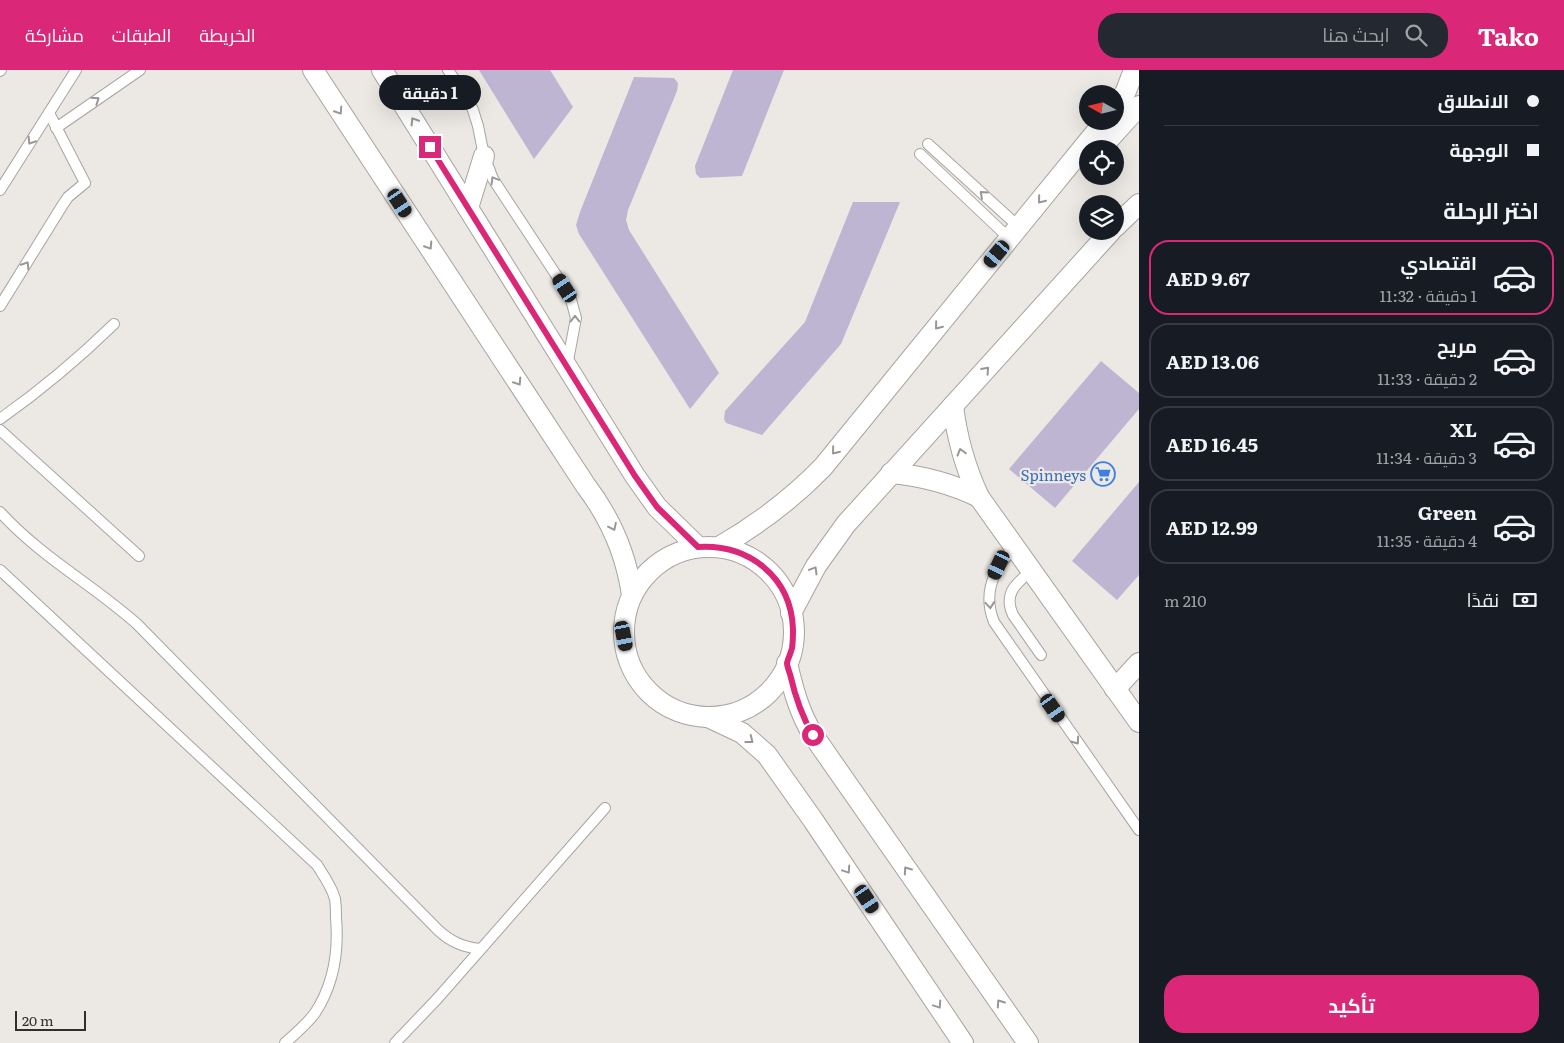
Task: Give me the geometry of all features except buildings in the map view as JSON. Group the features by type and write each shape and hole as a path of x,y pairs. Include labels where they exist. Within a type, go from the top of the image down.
{"street":[{"path":"313,70 609,519 622,549 632,595"},
{"path":"382,70 646,492 670,521 698,547"},
{"path":"1124,94 1134,70"},
{"path":"1108,140 1139,106"},
{"path":"719,547 764,520 804,486 822,467 1098,130"},
{"path":"468,208 484,156"},
{"path":"1062,175 1079,165"},
{"path":"1124,218 1139,204"},
{"path":"791,613 802,589 830,544 852,517 1103,240"},
{"path":"954,406 959,444 978,496 1139,722"},
{"path":"891,473 919,476 945,482 978,496"},
{"path":"698,547 719,547 734,550 760,564 780,585 791,613 793,630 792,647 787,663 778,681 764,696 747,707 728,714 708,717 687,714 667,706 650,693 636,677 628,657 624,636 626,615 632,595 644,577 659,563 677,552 698,547"},
{"path":"787,663 797,702 813,735 1028,1043"},
{"path":"1115,689 1139,663"},
{"path":"708,717 742,733 767,755 963,1043"}],"lane":[{"path":"0,190 76,70"},
{"path":"56,128 140,70"},
{"path":"448,70 473,110 484,156 493,179 570,296 576,318 567,367"},
{"path":"0,306 68,197 85,183 49,113"},
{"path":"928,144 1014,233"},
{"path":"920,154 1014,233"},
{"path":"0,419 56,377 114,324"},
{"path":"0,430 139,556"},
{"path":"0,512 38,549 108,600 137,624 438,930 460,945 480,949"},
{"path":"1015,547 999,565 990,587 988,599 994,622 1139,830"},
{"path":"0,570 318,865 325,876 335,900 338,930 336,964 324,998 314,1016 285,1043"},
{"path":"1032,570 1014,585 1010,592 1010,608 1041,655"},
{"path":"395,1043 437,999 605,808"}],"place":[{"name":"Spinneys","path":"1103,474"}],"route":[{"path":"430,147 635,476 657,507 698,547 719,547 734,550 747,556 760,564 780,585 791,613 792,647 787,663 792,686 804,719 813,735"}]}
